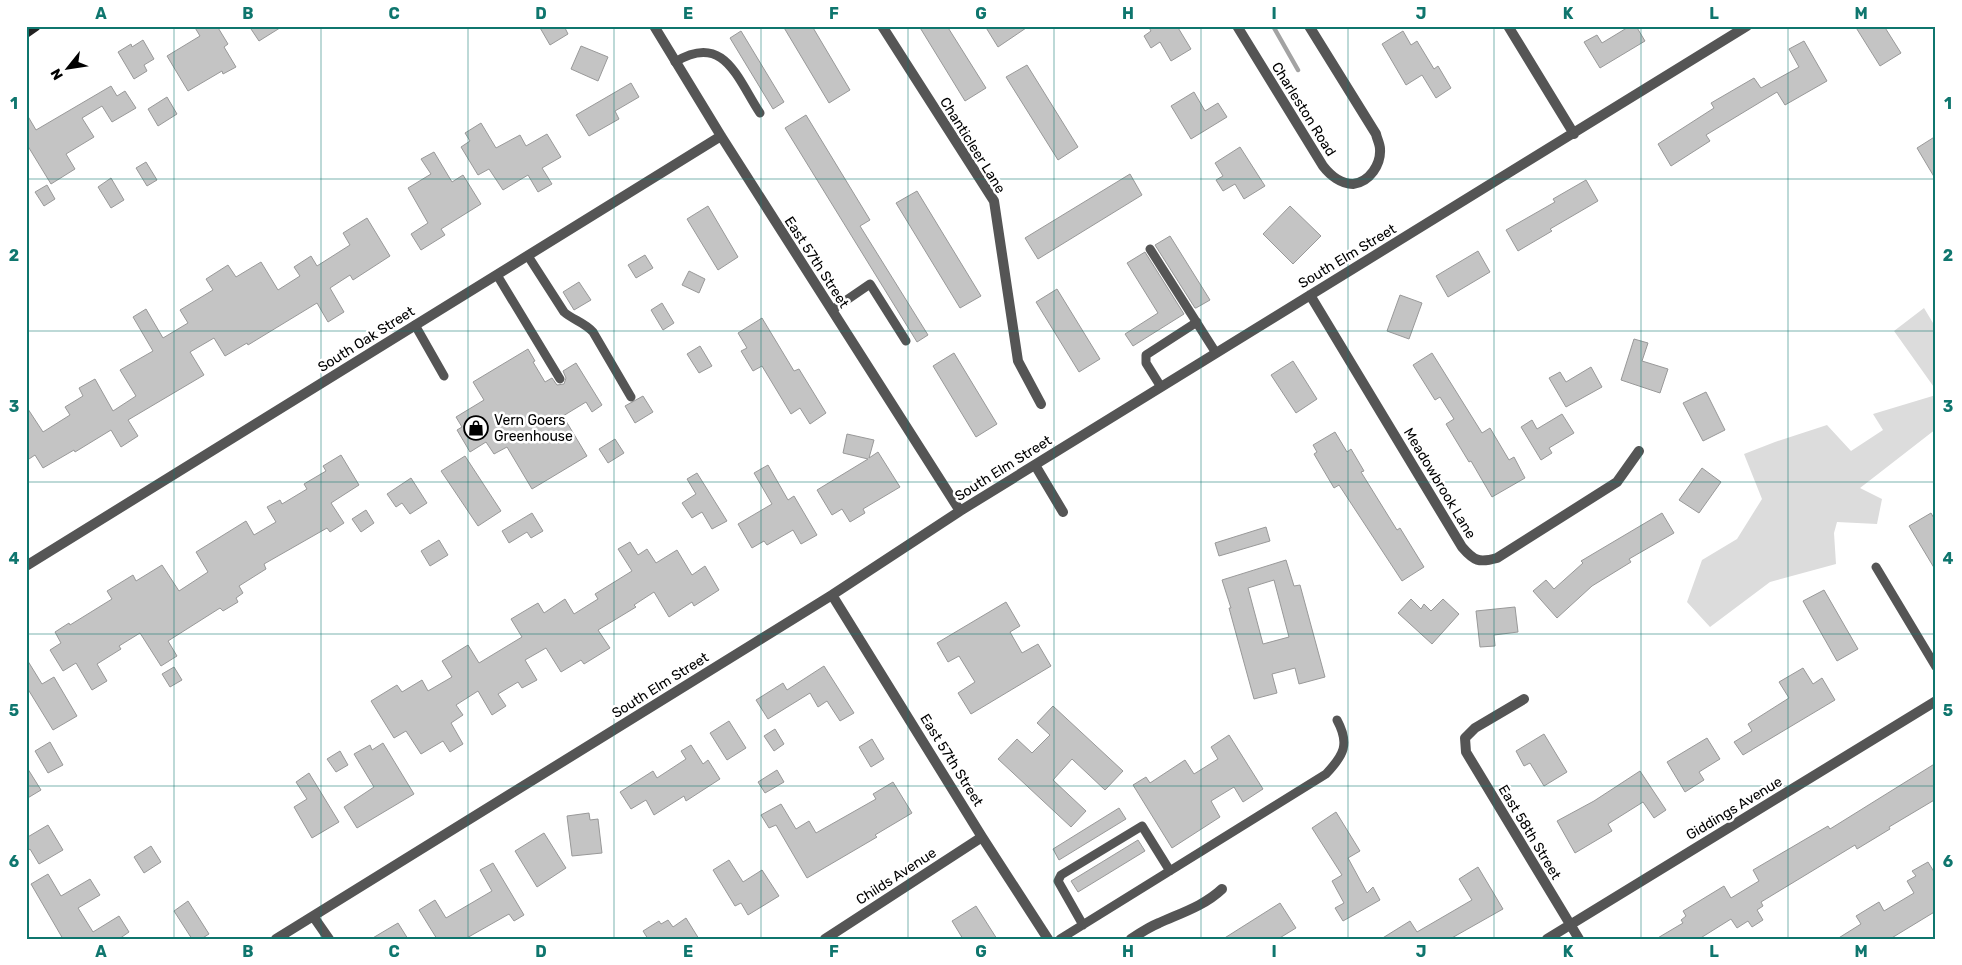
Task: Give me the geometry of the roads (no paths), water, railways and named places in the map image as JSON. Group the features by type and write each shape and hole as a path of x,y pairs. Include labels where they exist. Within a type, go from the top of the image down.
{"main road":[{"path":"26,32 36,26"}],"street":[{"name":"East 57th Street","path":"654,26 721,136 960,511"},
{"name":"Chanticleer Lane","path":"882,26 994,201 1018,361 1041,404"},
{"name":"Charleston Road","path":"1237,26 1323,166 1330,175 1353,184 1364,180 1373,172 1379,161 1380,148 1376,134 1309,26"},
{"path":"1508,26 1574,134"},
{"name":"South Elm Street","path":"276,939 832,595 1035,464 1747,26"},
{"name":"South Oak Street","path":"26,566 721,136"},
{"name":"Meadowbrook Lane","path":"1310,295 1462,547 1472,558 1485,561 1497,558 1617,482 1640,451"},
{"path":"1035,464 1063,512"},
{"name":"East 57th Street","path":"832,595 982,837 1048,939"},
{"name":"East 58th Street","path":"1524,699 1475,728 1466,738 1466,752 1579,939"},
{"name":"Giddings Avenue","path":"1547,939 1936,701"},
{"name":"Childs Avenue","path":"825,939 982,837"},
{"path":"1131,939 1156,924 1195,908 1213,898 1222,889"},
{"path":"313,916 329,939"}],"lane":[{"path":"675,62 695,52 705,51 716,54 726,61 733,70 760,113"},
{"path":"1150,250 1216,353"},
{"path":"528,256 564,312 571,318 587,325 593,332 631,397"},
{"path":"497,275 560,379"},
{"path":"832,310 870,284 906,341"},
{"path":"1161,387 1146,362 1146,354 1197,322"},
{"path":"415,325 444,376"},
{"path":"1876,567 1936,666"},
{"path":"1060,939 1326,774 1338,762 1345,746 1344,733 1337,720"},
{"path":"1083,924 1058,880 1061,874 1142,826 1170,872"}],"waterway":[{"path":"1273,26 1298,70"}],"place":[{"name":"Vern Goers Greenhouse","path":"476,428"}]}
